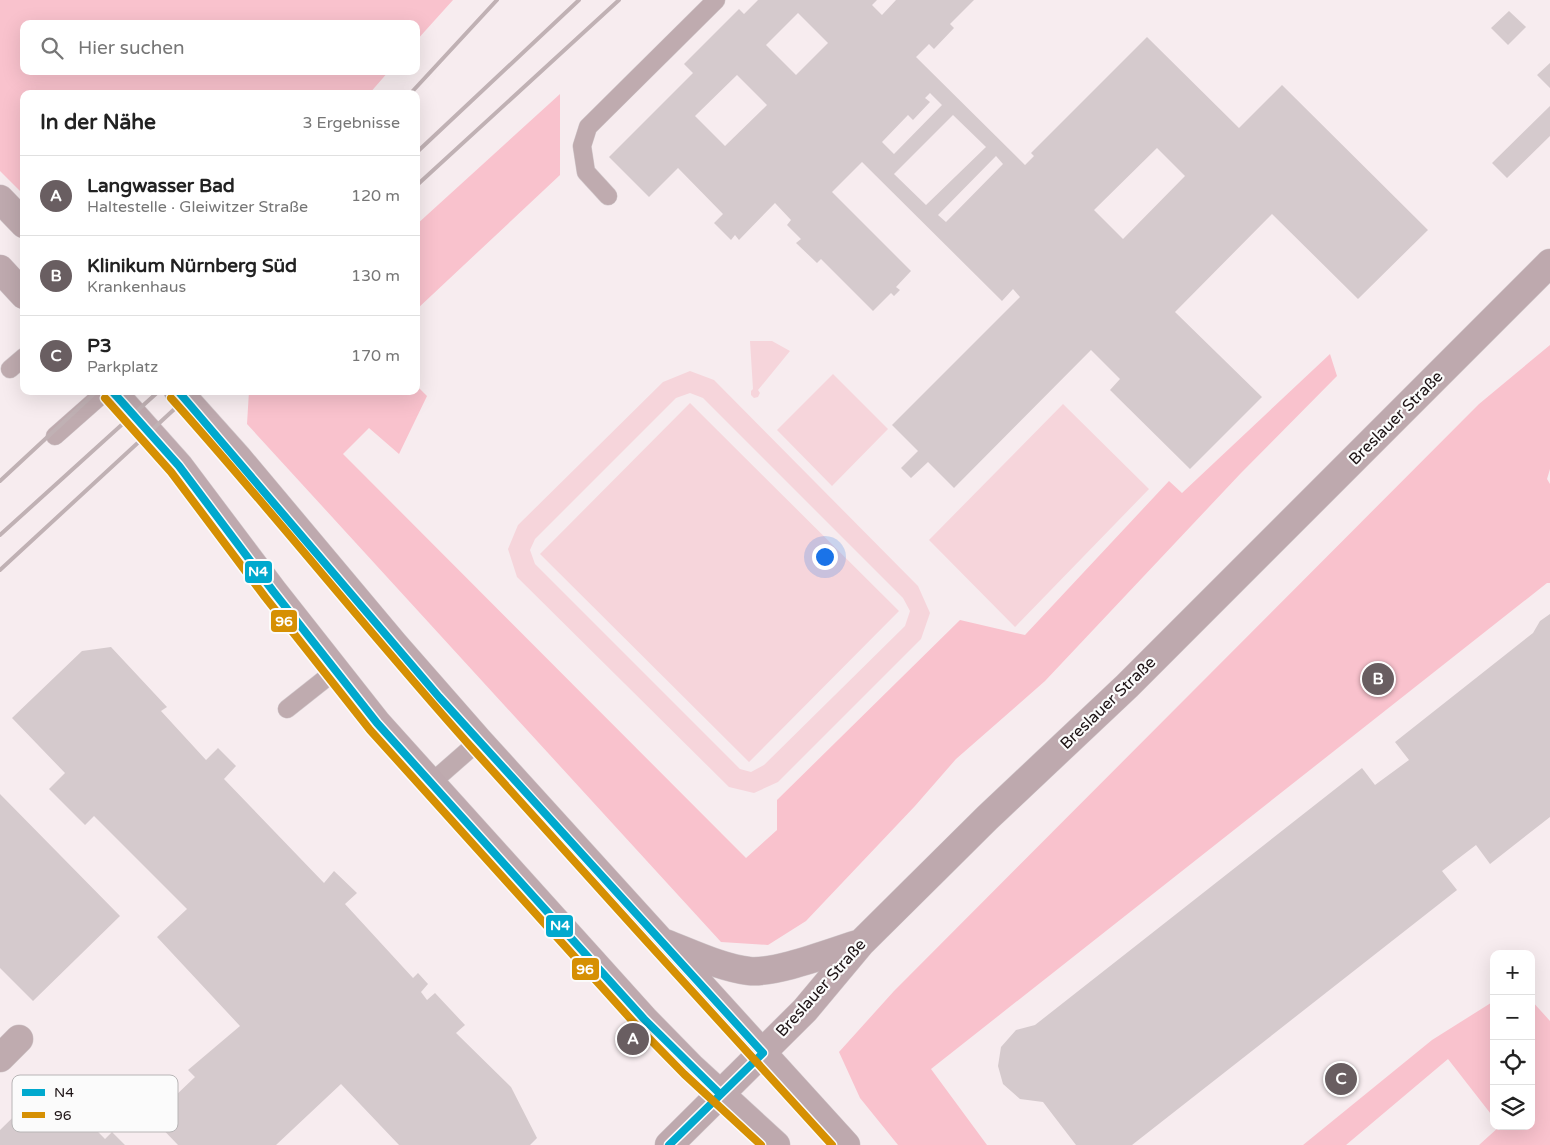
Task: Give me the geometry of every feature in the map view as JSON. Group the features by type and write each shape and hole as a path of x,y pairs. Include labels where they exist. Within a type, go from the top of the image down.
{"main road":[{"path":"0,199 20,220"},
{"name":"Breslauer Straße","path":"669,1145 805,1010 861,943 987,818 1127,686 1550,263"},
{"path":"0,269 20,291"},
{"path":"116,395 179,466 335,671 377,723 644,1019 720,1094 776,1145"},
{"path":"182,395 238,458 394,644 479,741 846,1145"},
{"path":"662,942 734,968 750,971 761,971 793,964 861,943"}],"street":[{"path":"0,1058 19,1039"}],"lane":[{"path":"608,196 586,172 582,146 588,127 716,0"},
{"path":"10,369 20,360"},
{"path":"55,436 101,395"},
{"path":"287,709 335,671"},
{"path":"431,783 479,741"}],"shaded area":[{"path":"0,0 453,0 420,37 420,20 20,20 20,75 386,75 372,90 20,90 20,191 0,171"},
{"path":"560,94 560,175 420,306 420,221"},
{"path":"750,341 772,341 790,351 758,390 760,393 758,397 754,398 751,395 753,389"},
{"path":"1550,345 1550,469 1547,479 1550,484 1550,583 1547,583 931,1069 987,1145 898,1145 860,1098 839,1052 894,991 1479,404"},
{"path":"1330,354 1337,376 1241,473 1045,681 956,759 915,806 806,921 768,945 721,942 247,424 249,395 420,395 420,389 427,396 399,454 369,428 343,454 746,858 777,830 777,800 960,620 1025,635 1169,481 1182,493"},
{"path":"690,371 714,380 918,586 930,613 921,639 778,782 754,793 729,787 517,577 508,549 518,525 663,382","holes":["690,393 703,398 903,598 910,611 905,626 764,765 751,772 740,769 535,564 530,550 535,539 676,398"]},
{"path":"833,374 888,429 832,486 777,430"},
{"path":"690,403 899,611 749,762 540,554"},
{"path":"1063,404 1149,489 1015,627 929,540"},
{"path":"1490,1004 1490,1113 1448,1059 1346,1145 1303,1145 1432,1040"},
{"path":"1535,1004 1550,1021 1550,1145 1479,1145 1496,1130 1535,1130"}],"building":[{"path":"758,0 877,0 872,5 882,15 896,0 974,0 950,24 954,28 934,49 929,44 916,57 1025,165 1034,156 1031,153 1147,37 1239,128 1282,85 1428,230 1358,299 1272,214 1175,312 1262,397 1190,469 1110,390 1120,379 1091,350 954,488 928,462 911,478 901,468 918,451 892,425 1020,297 1013,289 1002,301 862,162 832,192 911,271 896,287 900,290 894,296 891,293 873,311 821,259 817,263 796,243 801,239 787,225 791,220 775,203 739,240 735,235 731,240 714,223 723,214 678,168 649,197 609,157 693,73 684,64 739,9 744,14","holes":["798,13 828,43 796,75 766,45","737,75 767,105 725,146 695,116","930,93 942,105 894,154 882,142 908,115 913,120 930,102 925,98","953,115 986,147 926,205 894,174","1157,148 1185,176 1123,239 1094,210","996,156 1003,164 946,222 938,215"]},
{"path":"1509,11 1526,27 1508,45 1491,28"},
{"path":"1550,63 1550,88 1537,75"},
{"path":"1550,106 1550,136 1507,178 1492,163"},
{"path":"1550,614 1550,817 1490,864 1476,845 1442,871 1457,890 1132,1145 1076,1145 1043,1102 1020,1099 1003,1084 998,1066 1001,1047 1016,1030 1035,1025 1362,768 1375,785 1409,760 1395,742 1533,633 1540,621"},
{"path":"111,647 167,707 161,711 206,760 218,748 236,766 224,779 324,883 334,871 357,893 345,904 413,978 418,973 428,984 421,992 427,1000 435,993 465,1025 456,1033 511,1087 537,1138 530,1145 399,1145 341,1084 276,1145 178,1145 165,1132 178,1132 178,1093 195,1077 188,1070 240,1026 157,937 187,909 94,816 85,825 49,789 65,773 12,718 82,651"},
{"path":"0,794 120,916 33,1001 0,968"},
{"path":"12,1118 12,1132 98,1132 105,1139 112,1132 125,1145 0,1145 0,1130"}],"railway":[{"path":"414,90 497,0"},
{"path":"420,149 579,0"},
{"path":"420,182 619,0"},
{"path":"0,481 93,395"},
{"path":"0,535 155,395"},
{"path":"0,570 190,395"}],"transit line":[{"name":"N4","path":"116,395 179,466 273,591 377,723 644,1019 720,1094"},
{"name":"N4","path":"181,395 439,697 763,1053 669,1145"},
{"name":"96","path":"105,398 171,472 265,597 370,730 637,1026 684,1074 761,1145"},
{"name":"96","path":"171,398 472,748 832,1145"}],"place":[{"name":"Klinikum Nürnberg Süd","path":"1378,679"},
{"name":"Langwasser Bad","path":"633,1039"},
{"name":"P3","path":"1341,1079"}]}
